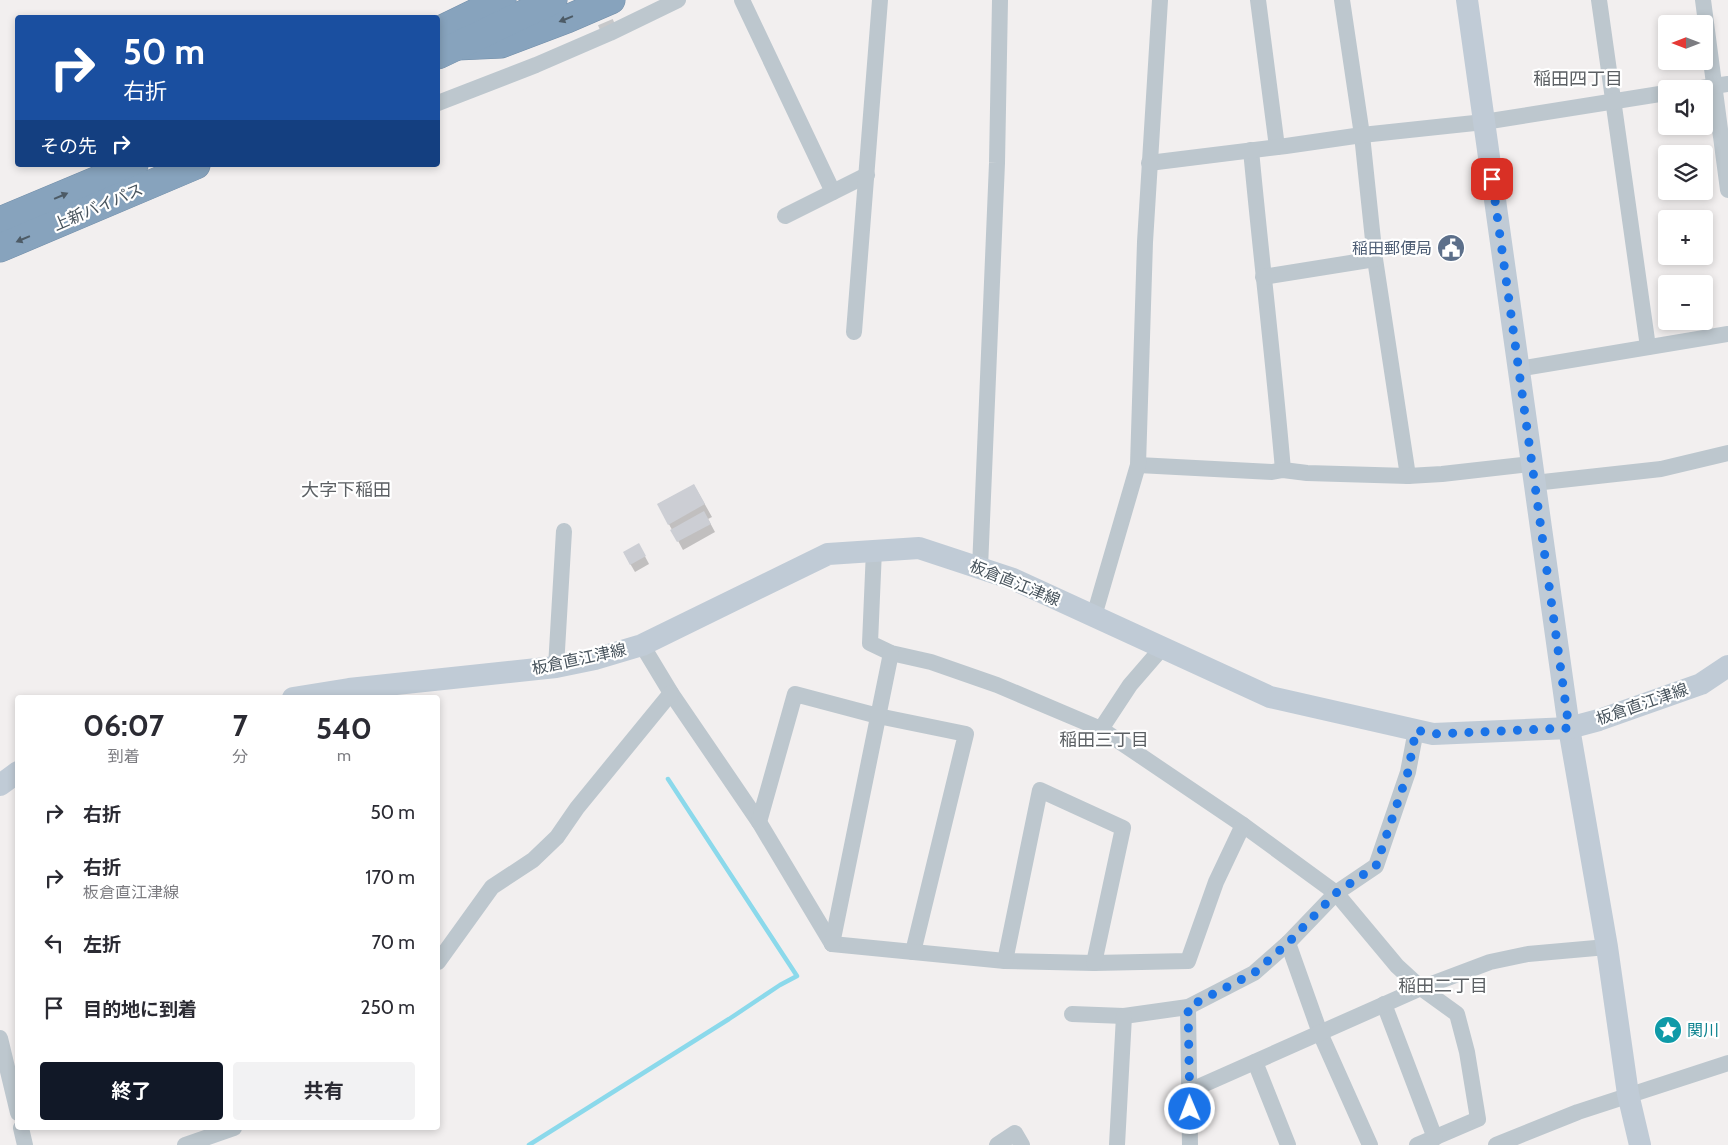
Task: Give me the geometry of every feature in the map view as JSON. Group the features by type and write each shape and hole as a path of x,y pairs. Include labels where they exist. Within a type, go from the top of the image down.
{"highway":[{"path":"434,15 462,0"},
{"path":"444,44 502,0"},
{"path":"444,44 553,0"},
{"path":"444,44 501,44 611,0"},
{"name":"上新バイパス","path":"0,221 129,167"},
{"name":"上新バイパス","path":"0,248 191,167"}],"main road":[{"path":"1467,0 1569,728 1607,947 1632,1118 1640,1145"},
{"name":"板倉直江津線","path":"312,695 349,689 556,667 595,659 642,645 828,554 918,548 1013,579 1270,697 1433,734 1569,728 1599,720 1701,684 1728,666"},
{"path":"0,785 15,774"}],"street":[{"path":"440,101 536,65 610,33 678,0"},
{"path":"742,0 833,192"},
{"path":"854,332 880,0"},
{"path":"980,568 995,212 1000,0"},
{"path":"1094,616 1138,465 1145,242 1160,0"},
{"path":"1258,0 1277,147"},
{"path":"1342,0 1362,135 1375,259 1408,476"},
{"path":"1599,0 1648,347"},
{"path":"1703,0 1721,85 1728,190"},
{"path":"1149,163 1362,135 1484,122 1658,94"},
{"path":"1251,150 1283,470"},
{"path":"786,216 867,175"},
{"path":"1263,277 1375,259"},
{"path":"1518,369 1728,334"},
{"path":"1138,465 1272,472 1283,470 1307,473 1408,476 1661,469 1728,453"},
{"path":"556,667 564,531"},
{"path":"874,550 870,643 891,653 950,668 1014,692 1101,729 1243,826 1336,893 1397,966 1421,988 1457,1014 1467,1052 1478,1119 1417,1145"},
{"path":"642,645 671,693 759,822 832,944"},
{"path":"1101,729 1130,685 1162,648"},
{"path":"832,944 891,653"},
{"path":"440,959 492,887 533,860 557,837 577,808 671,693"},
{"path":"759,822 795,694 878,716 966,734 913,952"},
{"path":"1072,1014 1124,1016 1188,1007 1254,973 1288,943 1336,893 1376,866 1408,772 1416,730"},
{"path":"1005,961 1040,790 1123,828 1094,963"},
{"path":"832,944 1005,961 1094,963 1188,961 1216,882 1243,826"},
{"path":"1288,943 1320,1033 1370,1145"},
{"path":"1189,1091 1421,988 1490,962 1518,956 1607,947"},
{"path":"1384,1004 1434,1138"},
{"path":"1188,1007 1190,1145"},
{"path":"1117,1145 1124,1016"},
{"path":"0,1038 15,1100"},
{"path":"1255,1062 1288,1145"},
{"path":"1496,1145 1628,1094 1728,1063"},
{"path":"21,1130 25,1145"},
{"path":"185,1145 228,1130"},
{"path":"997,1145 1015,1133 1022,1145"}],"building":[{"path":"694,484 705,504 668,525 657,504"},
{"path":"704,511 711,524 677,542 670,530"},
{"path":"639,543 646,556 630,565 623,552"}],"waterway":[{"path":"529,1145 797,976 668,779"}],"tunnel":[{"path":"596,0 610,33"}],"place":[{"name":"稲田郵便局","path":"1451,248"},
{"name":"関川","path":"1668,1030"}],"district":[{"name":"稲田四丁目","path":"1578,79"},
{"name":"大字下稲田","path":"346,490"},
{"name":"稲田三丁目","path":"1104,740"},
{"name":"稲田二丁目","path":"1443,986"}],"route":[{"path":"1190,1109 1188,1007 1254,973 1288,943 1336,893 1376,866 1408,772 1416,730 1433,734 1569,728 1492,179"}]}
